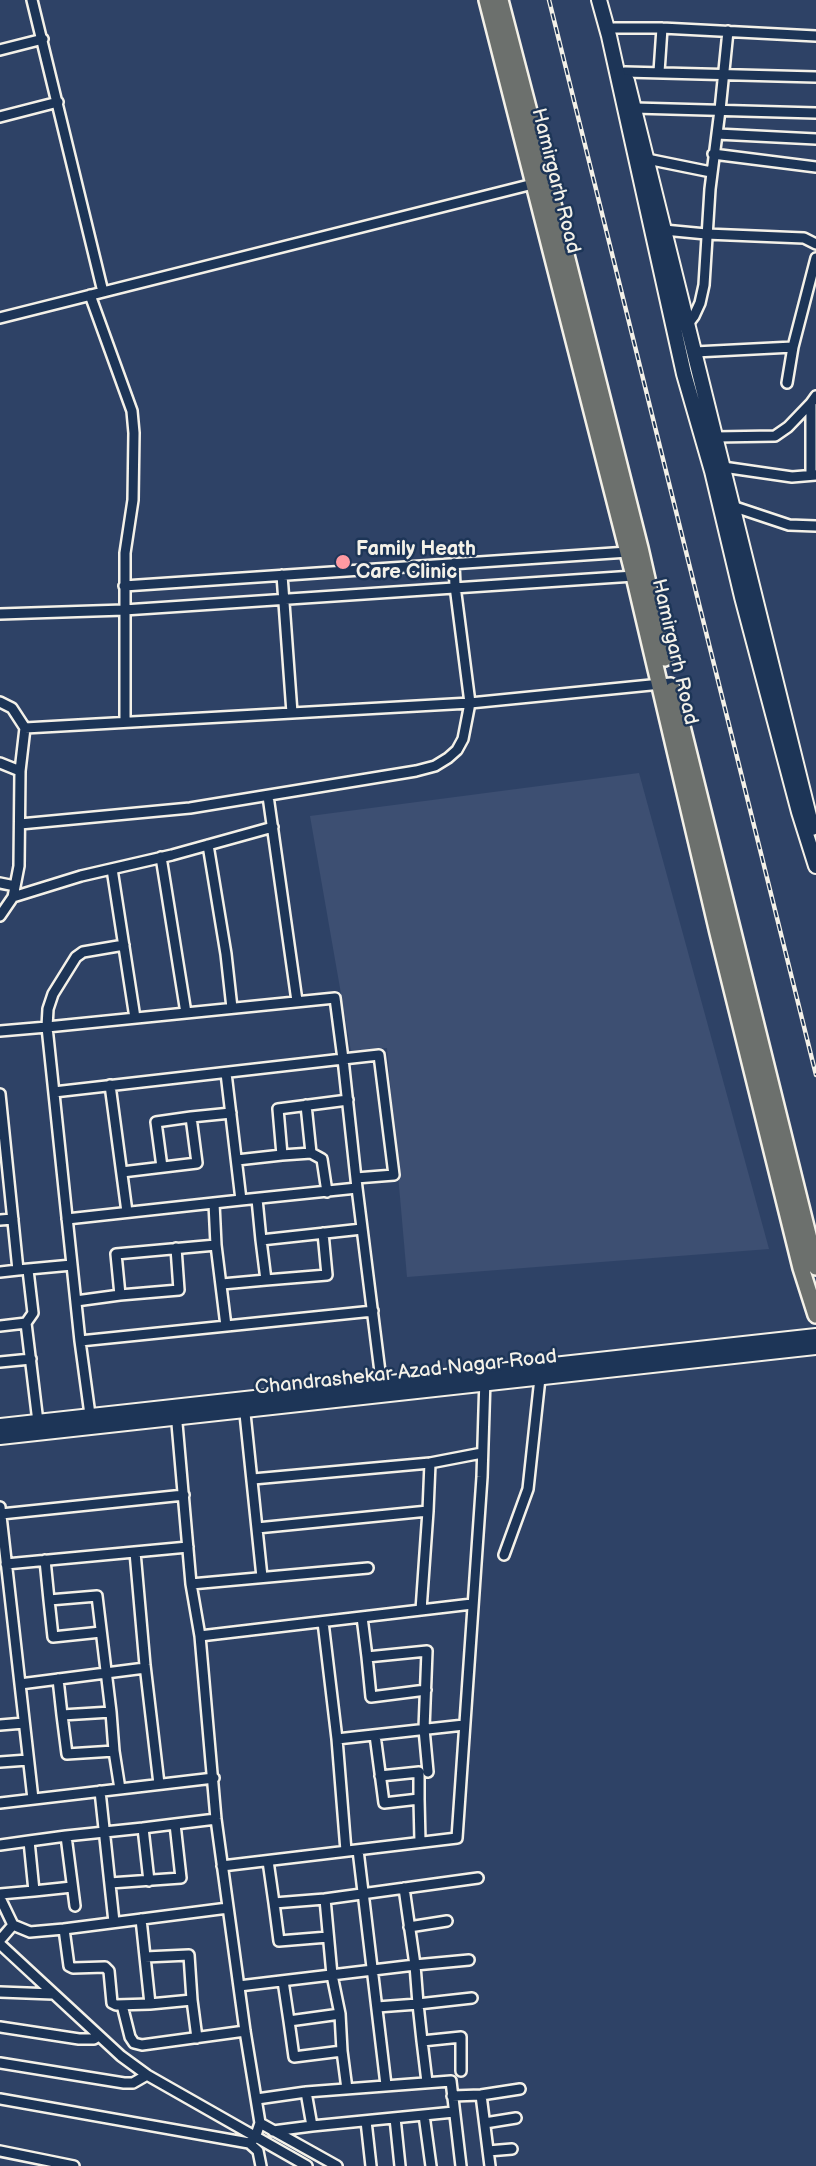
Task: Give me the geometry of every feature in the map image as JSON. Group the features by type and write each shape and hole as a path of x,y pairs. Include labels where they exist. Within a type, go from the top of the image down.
{"main road":[{"name":"Hamirgarh Road","path":"487,0 634,576 666,684 816,1264"},
{"name":"Hamirgarh Road","path":"500,0 632,514 718,933 803,1276 816,1314"}],"street":[{"path":"32,0 103,292"},
{"path":"598,0 609,36 684,374 726,504 816,843"},
{"path":"608,0 723,467 726,504 742,597 799,812 816,866"},
{"path":"614,28 662,28 816,36"},
{"path":"659,72 662,28"},
{"path":"687,324 700,303 704,285 711,172 728,31"},
{"path":"0,50 43,39"},
{"path":"625,72 816,77"},
{"path":"0,117 58,102"},
{"path":"634,108 816,113"},
{"path":"717,134 816,139"},
{"path":"713,154 816,167"},
{"path":"647,159 711,172"},
{"path":"0,318 533,183"},
{"path":"664,230 804,238 816,244"},
{"path":"787,383 793,348 816,258"},
{"path":"90,295 132,411 134,500 125,553 124,586 125,722"},
{"path":"695,352 793,348"},
{"path":"723,467 780,476 813,475 814,399"},
{"path":"716,437 775,436 788,427 814,399"},
{"path":"726,504 789,525 816,526"},
{"path":"124,586 628,552"},
{"path":"20,824 190,808 435,766 457,750 463,739 470,703 454,563"},
{"path":"282,575 292,713"},
{"path":"0,614 124,610 455,586 634,576"},
{"path":"25,728 470,703 666,684"},
{"path":"0,702 12,708 25,728 20,771 19,866 13,897 0,916"},
{"path":"0,763 20,771"},
{"path":"268,796 297,1001"},
{"path":"13,897 273,827"},
{"path":"208,845 226,954 232,1008"},
{"path":"161,857 186,1013"},
{"path":"112,869 135,1018"},
{"path":"0,883 15,886"},
{"path":"91,1421 67,1219 47,1027 48,1009 53,994 76,957 83,952 124,945"},
{"path":"0,1031 335,998 382,1390"},
{"path":"54,1092 379,1055 394,1174 327,1192 67,1219"},
{"path":"226,1072 242,1200"},
{"path":"110,1085 127,1212"},
{"path":"0,1094 13,1219 33,1313 26,1323 38,1422"},
{"path":"282,1155 278,1109 348,1100"},
{"path":"306,1106 311,1153"},
{"path":"162,1167 156,1122 231,1113"},
{"path":"122,1172 197,1163 191,1117"},
{"path":"237,1160 311,1153 322,1159 327,1192"},
{"path":"257,1199 266,1280"},
{"path":"214,1203 225,1326"},
{"path":"0,1220 13,1219"},
{"path":"261,1240 362,1229"},
{"path":"222,1284 327,1275 323,1233"},
{"path":"120,1295 116,1254 216,1245"},
{"path":"76,1301 179,1290 176,1248"},
{"path":"0,1272 72,1265"},
{"path":"80,1341 373,1311"},
{"path":"0,1326 26,1323"},
{"name":"Chandrashekar Azad Nagar Road","path":"0,1437 91,1421 485,1378 816,1335"},
{"name":"Chandrashekar Azad Nagar Road","path":"485,1378 540,1378 816,1347"},
{"path":"0,1362 31,1359"},
{"path":"222,1866 457,1838 476,1568 485,1378"},
{"path":"504,1555 528,1489 540,1378"},
{"path":"244,1405 262,1577"},
{"path":"176,1412 191,1584 200,1636 214,1778 216,1819 260,2123 252,2140"},
{"name":"Chandrashekar Azad Nagar Road","path":"0,1426 38,1422 91,1421"},
{"path":"253,1479 430,1463 482,1454"},
{"path":"422,1610 430,1463"},
{"path":"1,1514 184,1495"},
{"path":"0,1508 6,1564 5,1600 20,1684 33,1799"},
{"path":"258,1528 428,1511"},
{"path":"6,1564 188,1547"},
{"path":"135,1552 145,1668 159,1784"},
{"path":"45,1560 53,1637 101,1632"},
{"path":"191,1584 368,1568"},
{"path":"49,1600 97,1596 120,1789"},
{"path":"200,1636 472,1604"},
{"path":"362,1617 371,1697 426,1690"},
{"path":"323,1622 346,1851"},
{"path":"367,1657 427,1651 424,1729 428,1772"},
{"path":"20,1684 145,1668"},
{"path":"58,1679 67,1754 114,1751"},
{"path":"62,1715 111,1712"},
{"path":"0,1725 24,1724"},
{"path":"336,1739 464,1725"},
{"path":"375,1735 384,1803 418,1799"},
{"path":"0,1762 28,1760"},
{"path":"380,1776 419,1772 420,1842"},
{"path":"0,1803 214,1778"},
{"path":"100,1791 114,1922"},
{"path":"0,1845 216,1819"},
{"path":"110,1883 181,1878 175,1824"},
{"path":"143,1828 149,1881"},
{"path":"66,1836 75,1906"},
{"path":"29,1841 34,1891"},
{"path":"358,1850 386,2085"},
{"path":"268,1861 279,1941 328,1937"},
{"path":"274,1903 325,1899 478,1878"},
{"path":"4,1938 8,1917 0,1896 72,1887"},
{"path":"404,1888 415,1965 427,2082"},
{"path":"325,1899 347,2089"},
{"path":"4,1938 30,1932 228,1908"},
{"path":"141,1919 150,2004"},
{"path":"409,1927 447,1921"},
{"path":"64,1929 69,1966 73,1968 105,1967 109,1971 112,2003 150,2004 192,2000"},
{"path":"4,1938 54,1994 121,2056 147,2075 252,2140 307,2166"},
{"path":"145,1957 189,1954 197,2038"},
{"path":"239,1986 469,1960"},
{"path":"283,1981 294,2057 342,2051"},
{"path":"0,1992 54,1994"},
{"path":"377,2007 472,1998"},
{"path":"122,2005 130,2037 134,2043 142,2045 245,2031"},
{"path":"289,2021 340,2014"},
{"path":"0,2027 79,2039 99,2037"},
{"path":"422,2041 461,2037 461,2071"},
{"path":"0,2063 124,2083 133,2083 147,2075"},
{"path":"257,2099 306,2092 451,2081 461,2166"},
{"path":"452,2096 481,2095 520,2089"},
{"path":"306,2092 312,2126"},
{"path":"481,2095 490,2166"},
{"path":"0,2099 252,2140"},
{"path":"273,2131 454,2112"},
{"path":"424,2115 431,2166"},
{"path":"395,2118 400,2166"},
{"path":"485,2123 516,2118"},
{"path":"366,2121 371,2166"},
{"path":"260,2123 337,2166"},
{"path":"252,2140 258,2151 261,2166"},
{"path":"488,2151 512,2149"},
{"path":"0,2151 74,2166"}],"shaded area":[{"path":"639,773 769,1249 407,1277 387,1048 351,1051 310,816"}],"railway":[{"path":"549,0 816,1075"}],"place":[{"name":"Family Heath Care Clinic","path":"343,562"}]}
